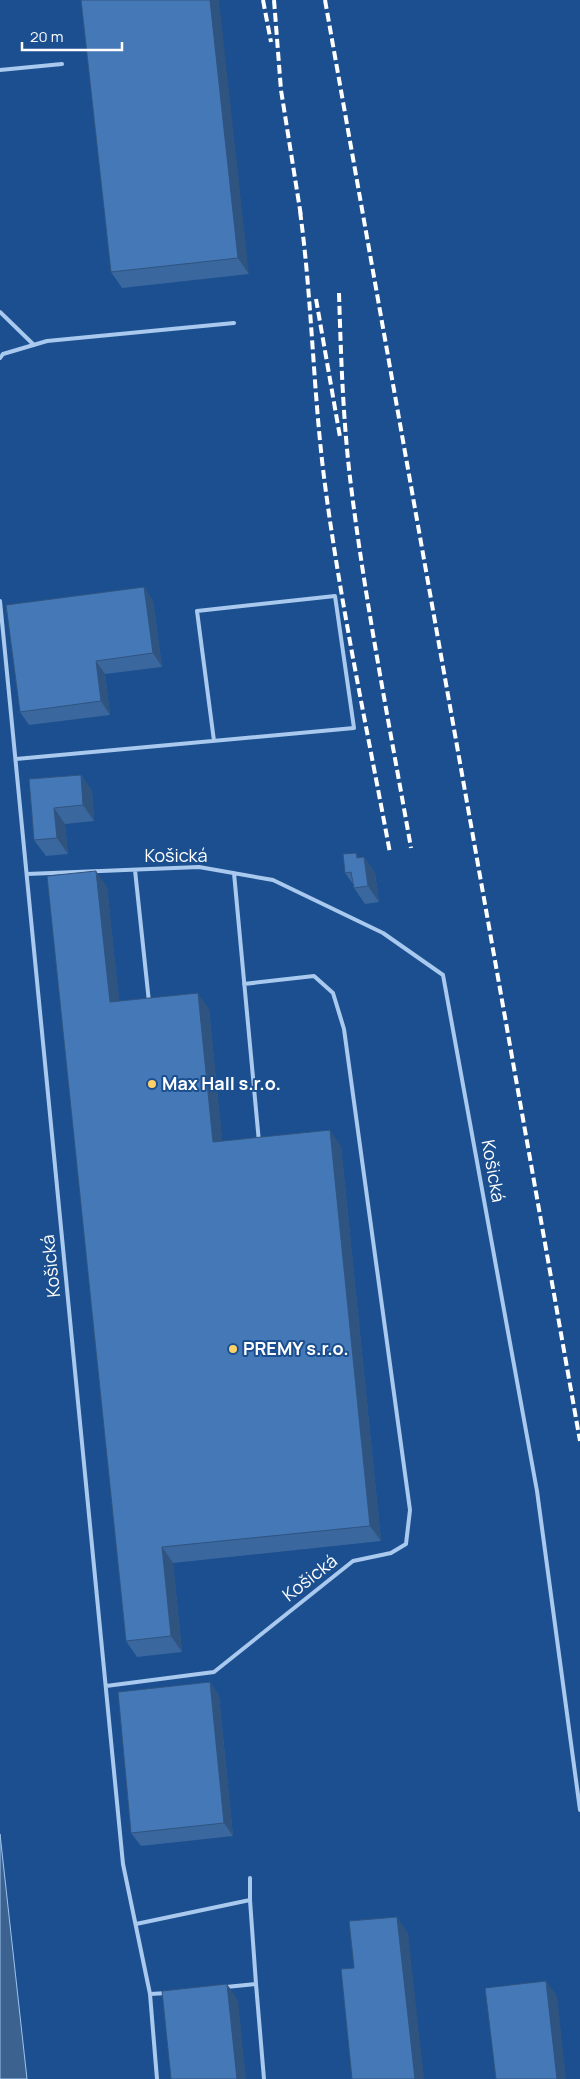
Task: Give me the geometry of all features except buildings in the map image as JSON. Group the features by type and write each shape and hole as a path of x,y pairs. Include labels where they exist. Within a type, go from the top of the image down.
{"lane":[{"path":"0,70 62,64"},
{"path":"0,312 34,345"},
{"path":"0,358 3,354 47,341 234,323"},
{"path":"16,759 214,741 354,728 335,596 198,611 214,741"},
{"name":"Košická","path":"0,601 123,1864 150,1994 157,2079"},
{"name":"Košická","path":"27,874 199,867 273,880 382,933 443,975 538,1491 580,1810"},
{"path":"135,870 149,1005"},
{"path":"234,873 260,1144"},
{"name":"Košická","path":"106,1686 214,1672 353,1562 391,1552 406,1544 410,1510 344,1029 333,993 314,976 244,984"},
{"path":"250,1878 250,1900 264,2079"},
{"path":"136,1924 250,1900"},
{"path":"217,1988 256,1984"},
{"path":"150,1994 169,1992"}],"water":[{"path":"0,1834 27,2079 0,2079"}],"railway":[{"path":"263,0 271,42"},
{"path":"274,0 281,90 301,216"},
{"path":"325,0 580,1441"},
{"path":"300,211 320,444 330,524 390,853"},
{"path":"339,293 344,414 351,486 371,622 411,848"},
{"path":"316,299 340,437"}],"place":[{"name":"Max Hall s.r.o.","path":"152,1084"},
{"name":"PREMY s.r.o.","path":"233,1349"}]}
